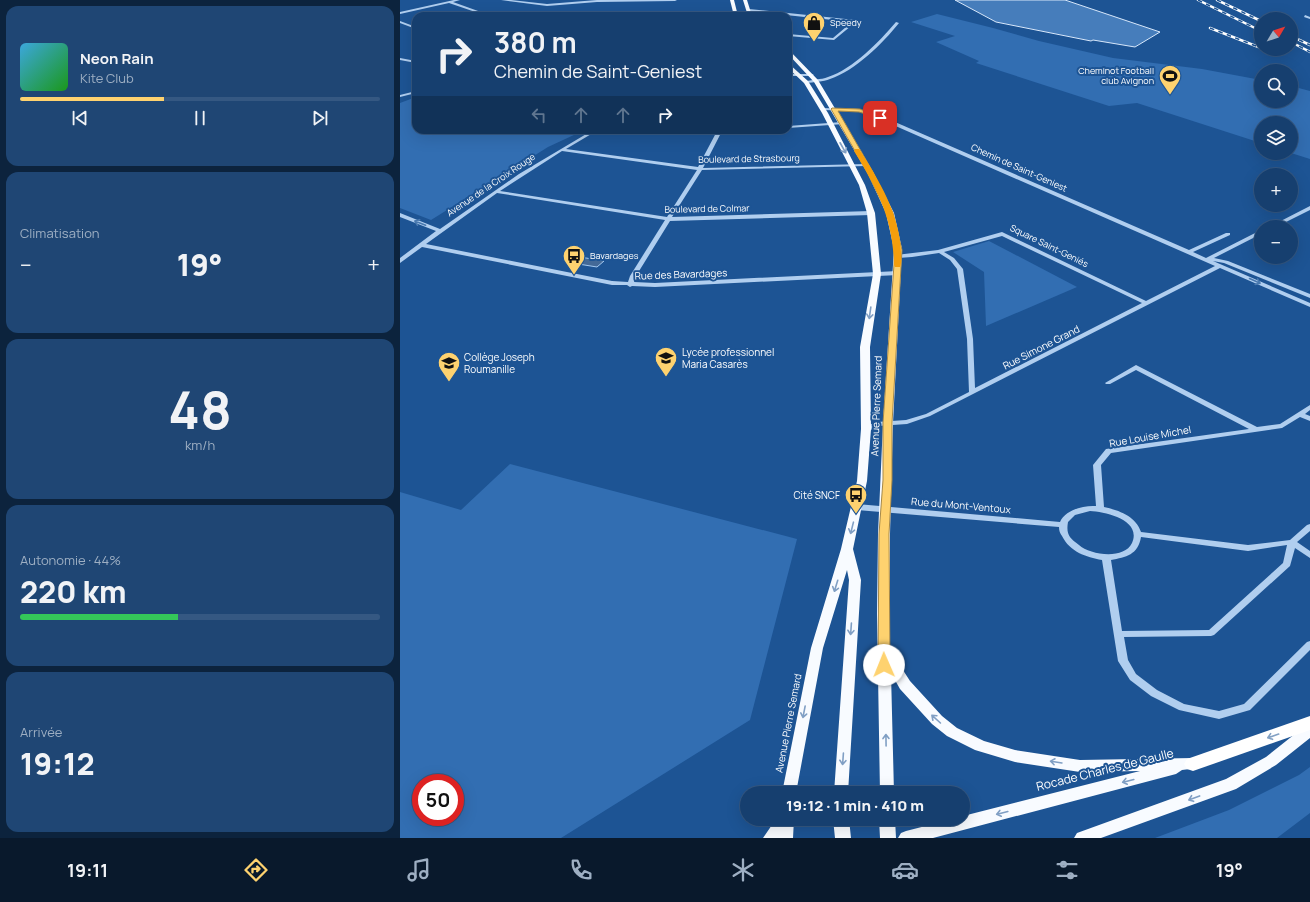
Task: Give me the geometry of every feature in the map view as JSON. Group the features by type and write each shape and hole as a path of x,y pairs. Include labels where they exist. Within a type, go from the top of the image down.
{"highway":[{"name":"Rocade Charles de Gaulle","path":"1193,764 1310,723"}],"main road":[{"path":"732,0 735,12"},
{"path":"745,0 749,10"},
{"name":"Avenue Pierre Semard","path":"792,55 812,75 834,109 866,165 890,213 897,242 898,273 888,423 888,480 884,534 884,650 887,786"},
{"name":"Avenue Pierre Semard","path":"790,786 817,648 847,549 862,481 866,429 865,347 877,274 871,213 862,185 806,82 792,69"},
{"path":"841,786 855,580 847,549"},
{"path":"884,650 905,685 937,720 952,732 980,746 1016,756 1080,766 1193,764"},
{"path":"1082,838 1231,784 1271,761 1310,730"},
{"name":"Rocade Charles de Gaulle","path":"906,838 1193,764"},
{"path":"771,838 780,826"},
{"path":"785,826 785,838"},
{"path":"842,826 843,838"},
{"path":"887,826 888,838"}],"street":[{"path":"442,0 479,12"},
{"path":"400,13 458,0"},
{"path":"503,0 547,5 597,1 675,0"},
{"path":"749,10 768,12"},
{"path":"792,14 855,21 834,39 792,35"},
{"path":"1305,16 1310,18"},
{"path":"400,22 412,26"},
{"path":"806,82 831,77 844,71 885,38 897,23"},
{"path":"400,59 412,61"},
{"path":"792,75 812,75"},
{"path":"400,96 412,93"},
{"name":"Chemin de Saint-Geniest","path":"822,109 860,110 893,122 1310,305"},
{"path":"792,127 842,123"},
{"name":"Avenue de la Croix Rouge","path":"400,261 420,245 497,192 589,134"},
{"path":"630,285 633,276 700,169 718,134"},
{"name":"Boulevard de Strasbourg","path":"562,150 700,169 866,165"},
{"name":"Boulevard de Colmar","path":"497,192 669,219 871,213"},
{"path":"1286,220 1310,208"},
{"path":"400,215 440,231"},
{"name":"Square Saint-Geniés","path":"898,256 916,256 941,252 1002,234 1146,303"},
{"path":"1189,252 1228,234"},
{"path":"1207,259 1254,236"},
{"name":"Rue des Bavardages","path":"420,245 584,278 630,285 898,273"},
{"path":"941,252 952,259 960,269 970,338 972,393"},
{"name":"Chemin de Saint-Geniest","path":"1207,259 1226,262 1310,296"},
{"name":"Rue Simone Grand","path":"866,429 877,424 916,420 972,393 1219,266"},
{"path":"1108,383 1136,368 1255,430"},
{"name":"Rue Louise Michel","path":"1100,508 1098,465 1109,451 1282,426 1310,407"},
{"path":"1300,414 1310,419"},
{"name":"Rue du Mont-Ventoux","path":"857,507 1062,525"},
{"path":"1100,508 1123,516 1131,523 1138,539 1128,553 1106,558 1083,552 1074,547 1067,540 1063,532 1062,525 1066,518 1080,509 1100,508"},
{"path":"1137,534 1248,548 1292,542 1310,527"},
{"path":"1292,542 1310,555"},
{"path":"1118,634 1211,633 1287,564 1292,542"},
{"path":"1106,558 1123,661 1133,677 1154,693 1182,707 1219,715 1247,707 1310,644"}],"shaded area":[{"name":"Cheminot Football club Avignon","path":"937,14 1039,41 1113,58 1202,69 1254,79 1254,108 1298,108 1298,88 1310,91 1310,159 1298,155 1298,116 1254,116 1254,141 1137,103 1109,106 976,63 979,61 936,42 955,36 911,22"},
{"path":"412,98 412,134 576,134 548,147 431,220 400,208 400,103"},
{"path":"989,241 1077,287 986,326 984,272 953,252"},
{"path":"580,257 604,261 597,267 572,263"},
{"path":"510,464 797,539 750,720 561,838 400,838 400,492 461,510"},
{"path":"1310,767 1310,813 1277,838 1155,838 1229,810 1299,775"}],"building":[{"path":"955,0 1065,0 1160,32 1135,47 1093,40 1091,41 996,22"}],"railway":[{"path":"1198,0 1254,28"},
{"path":"1217,0 1254,18"},
{"path":"1210,28 1254,45"},
{"path":"1298,39 1310,45"},
{"path":"1298,46 1310,52"}],"slow traffic":[{"path":"857,151 876,183 890,213 897,242 898,265"}],"place":[{"name":"Speedy","path":"814,42"},
{"name":"Cheminot Football club Avignon","path":"1170,96"},
{"name":"Bavardages","path":"574,276"},
{"name":"Lycée professionnel Maria Casarès","path":"666,378"},
{"name":"Collège Joseph Roumanille","path":"449,382"},
{"name":"Cité SNCF","path":"856,514"}],"route":[{"path":"880,118 860,110 834,109 876,183 890,213 898,250 898,273 888,423 888,480 884,534 884,665"}]}
